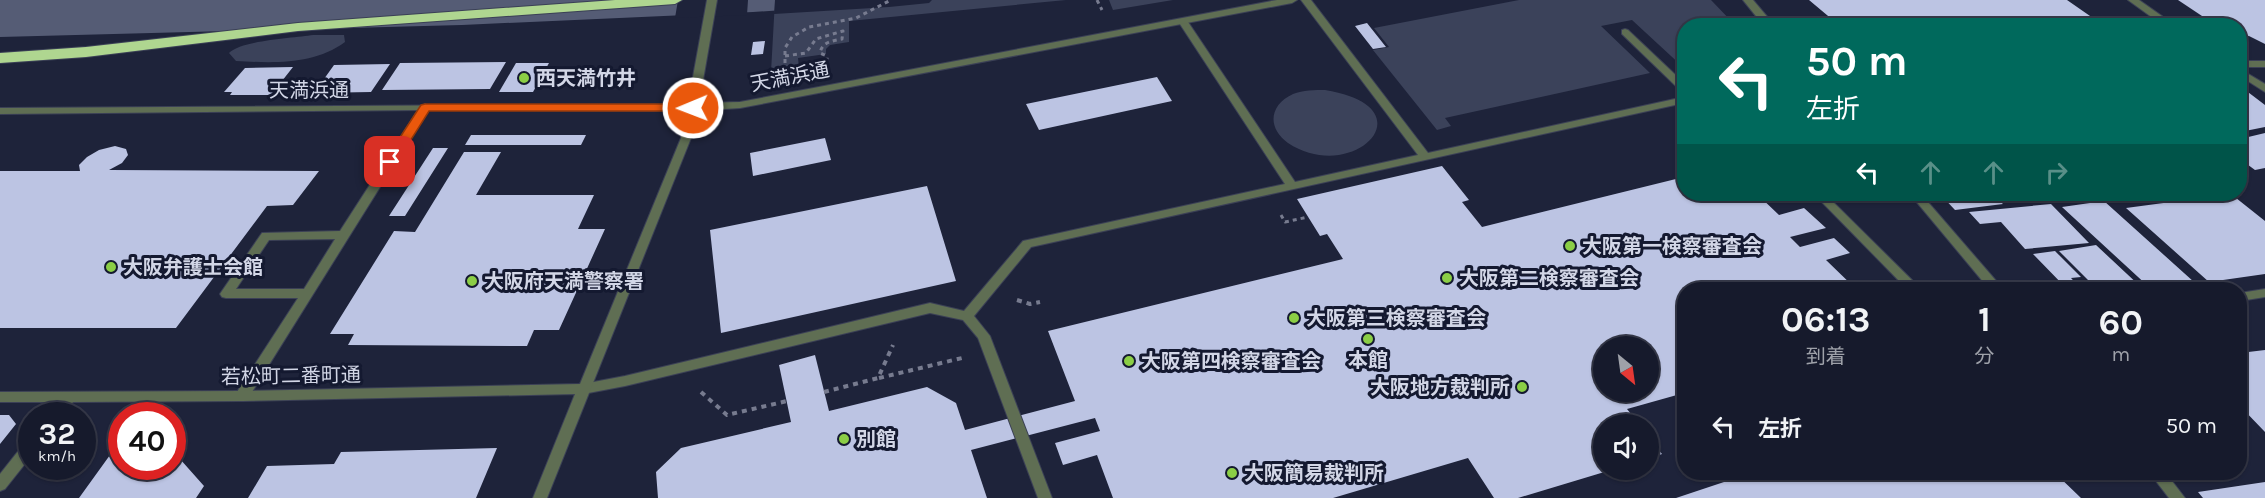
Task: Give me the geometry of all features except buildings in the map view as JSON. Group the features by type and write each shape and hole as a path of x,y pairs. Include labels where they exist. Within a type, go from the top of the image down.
{"highway":[{"path":"0,58 86,52 330,24 675,0"}],"street":[{"path":"540,498 686,138 712,0"},
{"name":"天満浜通","path":"0,111 425,107 693,108 740,105 1292,0"},
{"path":"1306,0 1425,156"},
{"path":"1748,0 1763,18"},
{"path":"2133,0 2159,18"},
{"path":"1184,21 1292,186"},
{"path":"1625,32 1677,81"},
{"path":"2247,64 2265,64"},
{"path":"2247,77 2265,89"},
{"path":"1045,498 984,336 967,316 1027,244 1677,102"},
{"path":"242,396 425,107"},
{"path":"1827,201 1908,282"},
{"path":"1921,201 1991,282"},
{"path":"308,293 226,294 266,236 344,235"},
{"path":"2247,296 2265,293"},
{"name":"若松町二番町通","path":"0,398 68,399 583,389 930,308 967,316"},
{"path":"0,484 18,462"},
{"path":"2163,480 2178,498"}],"path":[{"path":"785,71 785,48 792,37 809,27 856,18 891,0"},
{"path":"1097,0 1101,8"},
{"path":"785,56 806,53 812,41 822,36 843,32 842,39 824,44 820,48 820,53 826,56 828,63"},
{"path":"1013,298 1030,304 1040,302"},
{"path":"878,378 897,338"},
{"path":"824,392 966,357 964,350"},
{"path":"694,386 727,415 787,401"}],"shaded area":[{"path":"0,0 929,0 753,12 462,25 0,37"},
{"path":"775,0 1066,0 849,21 849,42 830,45 826,49 826,54 798,58 799,68 771,72"},
{"path":"1109,0 1173,0 1113,10"},
{"path":"1519,0 1711,0 1728,18 1677,18 1677,62 1632,20 1601,26 1650,73 1445,118 1451,126 1437,130 1373,50 1389,47 1374,28"},
{"path":"313,35 344,35 345,42 320,55 293,61 236,61 229,53 257,42"},
{"path":"1325,90 1357,99 1373,112 1377,126 1371,139 1357,150 1337,155 1313,154 1288,143 1277,131 1274,117 1279,104 1293,94"}],"pier":[{"path":"678,0 748,0 747,15 675,18"},
{"path":"775,0 932,0 929,3 889,7 774,14"}],"place":[{"name":"西天満竹井","path":"524,78"},
{"name":"大阪第一検察審査会","path":"1570,246"},
{"name":"大阪弁護士会館","path":"111,267"},
{"name":"大阪第二検察審査会","path":"1447,278"},
{"name":"大阪府天満警察署","path":"472,281"},
{"name":"大阪第三検察審査会","path":"1294,318"},
{"name":"本館","path":"1368,339"},
{"name":"大阪第四検察審査会","path":"1129,361"},
{"name":"大阪地方裁判所","path":"1522,387"},
{"name":"別館","path":"844,439"},
{"name":"大阪簡易裁判所","path":"1232,473"}],"route":[{"path":"390,162 425,107 693,108"}]}
